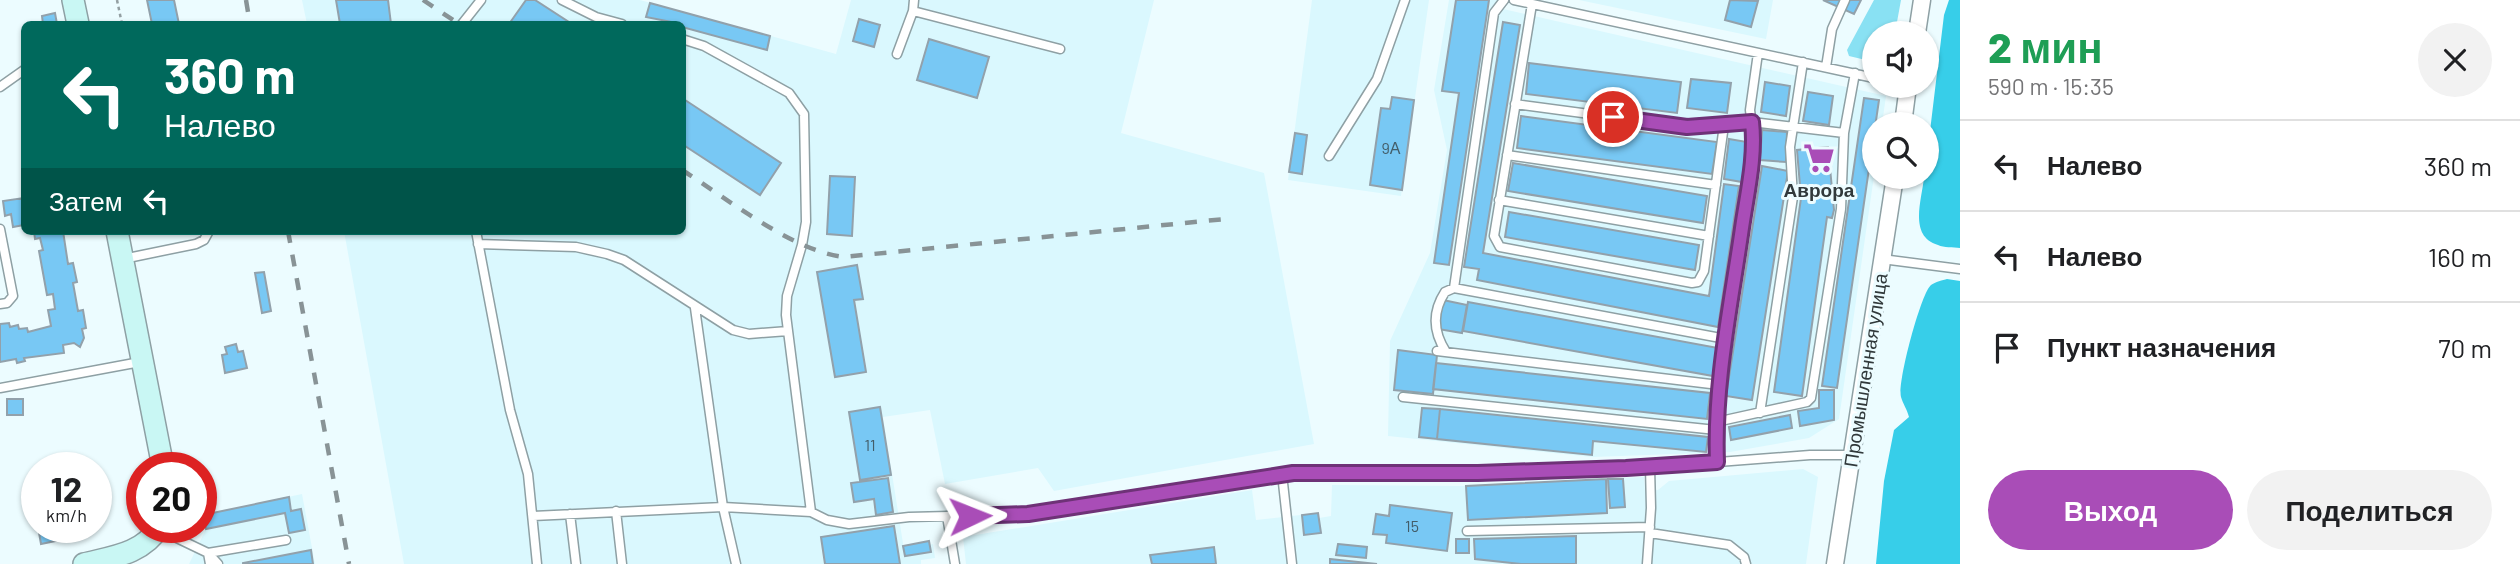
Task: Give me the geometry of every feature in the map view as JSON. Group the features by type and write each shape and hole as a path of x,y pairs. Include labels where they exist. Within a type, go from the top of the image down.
{"main road":[{"path":"74,0 78,21"},
{"path":"118,235 160,452"},
{"path":"84,564 130,552 145,543"}],"street":[{"path":"1919,21 1922,0"},
{"name":"Промышленная улица","path":"1835,564 1893,189"}],"lane":[{"path":"464,21 481,0"},
{"path":"562,0 596,17 611,21"},
{"path":"897,54 913,11 914,0"},
{"path":"1329,156 1377,79 1405,0"},
{"path":"1454,288 1494,13 1504,0"},
{"path":"1514,0 1862,75"},
{"path":"1826,67 1832,29 1844,0"},
{"path":"1532,4 1494,236 1500,247 1692,283 1702,278 1724,125"},
{"path":"913,11 1059,49"},
{"path":"686,40 704,46 789,93 804,114 806,222 786,315 811,512"},
{"path":"1717,462 1719,385 1750,175 1750,110 1759,53"},
{"path":"1760,413 1793,197 1790,146 1803,62"},
{"path":"0,87 21,72"},
{"path":"1403,397 1716,426 1807,402 1811,398 1841,209 1844,133 1855,73"},
{"path":"1515,104 1687,127 1752,122 1844,133"},
{"path":"1507,155 1716,185"},
{"path":"1499,200 1709,236"},
{"path":"0,229 13,296 7,303 0,304"},
{"path":"123,259 196,244 207,235"},
{"path":"477,235 510,410 528,474 537,564"},
{"path":"478,244 588,248 624,260 717,322 741,332 749,334 788,331"},
{"path":"1882,259 1960,269"},
{"path":"1719,385 1441,351 1435,327 1436,314 1445,292 1454,288 1726,339"},
{"path":"695,308 723,507 736,564"},
{"path":"0,388 143,362"},
{"path":"533,516 723,507 811,512 827,520 849,524 909,517 1028,514 1282,474 1478,473 1650,467 1829,453 1851,455"},
{"path":"1647,564 1650,467"},
{"path":"1282,474 1292,564"},
{"path":"616,511 622,564"},
{"path":"570,514 576,564"},
{"path":"947,516 955,564"},
{"path":"1467,531 1650,530 1730,545 1744,557 1745,564"},
{"path":"208,553 286,540"},
{"path":"188,543 208,553 218,564"},
{"path":"208,553 210,564"}],"path":[{"path":"117,0 121,21"}],"shaded area":[{"path":"302,0 640,0 836,54 851,0 1154,0 1121,133 1264,173 1314,444 1054,491 1038,468 945,484 930,410 883,417 905,556 930,552 929,545 933,544 935,558 921,560 921,564 404,564 345,235 686,235 686,21 306,21"},
{"path":"1312,0 1429,0 1401,196 1288,180"},
{"path":"1449,0 1497,0 1499,8 1862,91 1862,98 1886,98 1884,112 1862,112 1862,189 1872,189 1839,419 1809,438 1730,452 1593,457 1388,436 1390,341 1430,253 1447,150 1434,90"},
{"path":"1579,0 1773,0 1766,39"},
{"path":"1874,0 1901,0 1897,21 1863,21"},
{"path":"1949,0 1960,0 1960,248 1943,247 1929,240 1923,234 1919,216 1922,189 1939,189 1939,112 1932,112 1934,98 1939,98 1939,56 1944,15"},
{"path":"1862,22 1862,59 1849,56 1847,50"},
{"path":"1947,279 1960,281 1960,564 1876,564 1884,481 1894,430 1909,417 1901,397 1901,388 1911,339 1931,285"},
{"path":"1803,469 1818,477 1806,564 966,564 963,537 1252,490 1256,520 1318,513 1319,518 1331,516 1332,485 1466,486 1644,477 1645,491 1658,490 1669,481"},
{"path":"302,494 315,564 189,564 199,543 217,543 217,512"}],"building":[{"path":"147,0 174,0 178,21 151,21"},
{"path":"336,0 388,0 391,21 340,21"},
{"path":"526,0 535,0 567,21 511,21"},
{"path":"1456,0 1489,0 1449,265 1434,263 1459,93 1442,91"},
{"path":"1730,0 1758,1 1751,27 1725,20"},
{"path":"1823,0 1861,0 1854,14"},
{"path":"650,3 770,36 767,50 686,28 686,21 646,17"},
{"path":"55,13 56,21 43,21 42,16"},
{"path":"859,19 880,25 874,47 853,41"},
{"path":"1503,22 1520,25 1483,253 1709,296 1724,184 1739,186 1718,327 1477,280 1479,269 1464,267"},
{"path":"929,39 989,57 977,98 917,80"},
{"path":"1529,63 1681,82 1677,113 1526,94"},
{"path":"1691,79 1731,83 1727,113 1687,108"},
{"path":"1765,82 1790,86 1786,116 1761,112"},
{"path":"1808,92 1833,96 1829,125 1803,121"},
{"path":"1392,97 1414,100 1402,190 1370,185 1381,108 1390,109"},
{"path":"1864,98 1879,100 1877,112 1862,112 1862,189 1866,189 1837,388 1822,386"},
{"path":"686,101 781,163 760,195 686,147"},
{"path":"1521,116 1717,142 1712,174 1517,148"},
{"path":"1762,130 1787,132 1786,162 1760,160"},
{"path":"1295,133 1307,135 1302,174 1289,172"},
{"path":"1729,139 1747,142 1742,182 1724,179"},
{"path":"1828,147 1834,210 1832,218 1827,217 1802,396 1774,392 1801,198 1797,150"},
{"path":"1513,163 1707,196 1703,223 1508,191"},
{"path":"1762,166 1788,171 1752,400 1726,396"},
{"path":"830,176 855,177 852,236 827,234"},
{"path":"21,198 21,226 13,227 11,214 5,216 3,201"},
{"path":"1509,212 1699,245 1695,270 1505,237"},
{"path":"34,235 64,235 68,264 73,263 77,282 73,283 78,311 83,310 86,328 82,329 84,338 80,347 74,343 63,345 64,353 24,358 25,361 17,363 16,359 0,362 0,324 9,323 10,327 18,325 19,329 27,328 28,332 51,326 48,310 55,309 53,294 47,295 39,251 43,250 40,238 35,239"},
{"path":"857,265 863,299 854,300 866,372 835,377 817,272"},
{"path":"264,272 271,311 262,313 255,273"},
{"path":"1443,300 1467,305 1462,333 1438,329"},
{"path":"1468,302 1718,348 1713,376 1463,331"},
{"path":"236,344 238,352 243,351 247,368 225,373 222,355 227,354 225,347"},
{"path":"1398,350 1437,355 1433,394 1394,390"},
{"path":"1436,363 1710,393 1707,419 1433,389"},
{"path":"1819,390 1834,390 1834,420 1800,426 1798,411 1819,408"},
{"path":"7,399 23,399 23,415 7,415"},
{"path":"880,407 891,475 860,480 849,412"},
{"path":"1422,408 1440,409 1437,439 1419,437"},
{"path":"1440,409 1708,437 1706,452 1593,441 1592,455 1437,439"},
{"path":"1790,415 1792,428 1731,440 1729,427"},
{"path":"888,478 893,512 876,515 874,499 854,502 851,483"},
{"path":"1606,479 1607,513 1468,520 1466,486"},
{"path":"1608,479 1623,479 1625,507 1610,508"},
{"path":"289,497 291,511 301,509 305,530 289,533 285,513 217,527 217,512"},
{"path":"1390,505 1452,513 1447,551 1386,543 1387,535 1373,534 1376,514 1389,516"},
{"path":"1318,513 1321,533 1304,535 1302,515"},
{"path":"894,526 900,564 825,564 821,537"},
{"path":"1576,536 1576,564 1521,564 1475,559 1474,539"},
{"path":"1456,539 1469,539 1469,553 1456,553"},
{"path":"929,541 931,552 905,556 903,546"},
{"path":"1338,544 1367,547 1366,558 1336,555"},
{"path":"1214,547 1216,564 1152,564 1150,555"},
{"path":"311,550 313,564 243,564 243,563"},
{"path":"1330,559 1377,564 1330,564"}],"railway":[{"path":"246,0 250,21"},
{"path":"423,0 454,21"},
{"path":"686,173 781,234 802,245 843,257 1225,219"},
{"path":"289,235 349,564"}],"place":[{"name":"Аврора","path":"1819,158"}],"route":[{"path":"970,516 1028,514 1293,473 1478,473 1717,462 1719,385 1750,175 1752,122 1687,127 1613,117"}]}
